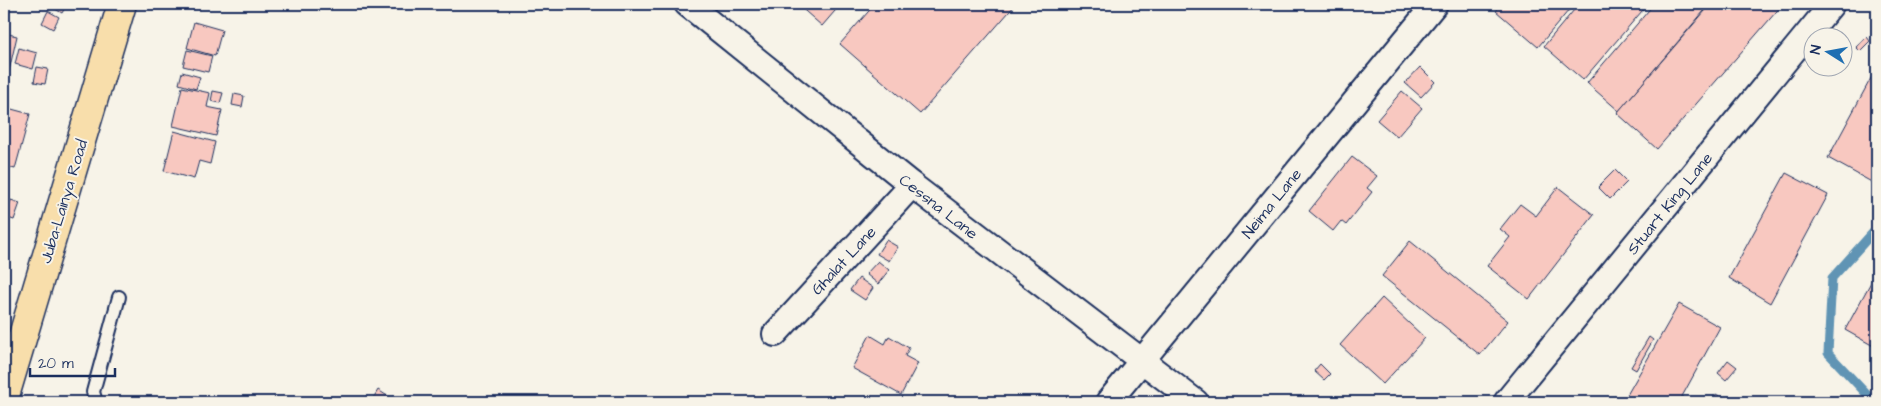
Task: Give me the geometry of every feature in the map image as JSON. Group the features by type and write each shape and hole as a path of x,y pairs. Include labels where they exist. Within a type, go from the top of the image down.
{"main road":[{"name":"Juba-Lainya Road","path":"4,399 122,4"}],"street":[{"name":"Cessna Lane","path":"688,4 912,185 1196,402"},
{"name":"Neima Lane","path":"1108,402 1435,4"},
{"name":"Stuart King Lane","path":"1506,402 1832,4"},
{"name":"Ghalat Lane","path":"775,334 912,185"}],"lane":[{"path":"96,402 94,392 120,297"}],"building":[{"path":"51,4 67,4 62,13 50,6"},
{"path":"797,4 841,4 822,26"},
{"path":"875,4 1016,4 920,114 840,44"},
{"path":"1502,4 1574,4 1538,47 1496,11"},
{"path":"1579,4 1648,4 1583,80 1544,46"},
{"path":"1654,4 1710,4 1619,111 1587,83"},
{"path":"1711,4 1783,4 1657,149 1617,113"},
{"path":"48,11 59,17 53,29 42,23"},
{"path":"194,22 222,30 215,56 187,48"},
{"path":"4,33 17,36 5,88 4,88"},
{"path":"1867,37 1870,41 1860,51 1856,47"},
{"path":"19,48 37,53 33,69 15,64"},
{"path":"187,50 212,56 208,72 183,66"},
{"path":"37,67 48,69 45,84 34,82"},
{"path":"1420,67 1435,82 1421,97 1405,83"},
{"path":"1877,67 1877,185 1828,158"},
{"path":"182,72 200,77 196,89 179,84"},
{"path":"182,87 210,93 207,107 222,110 216,136 173,126"},
{"path":"213,91 223,93 220,103 211,101"},
{"path":"1402,91 1422,108 1397,137 1377,120"},
{"path":"234,94 244,96 242,107 232,105"},
{"path":"4,107 30,114 15,169 4,166"},
{"path":"174,131 215,142 210,164 199,161 194,179 164,171"},
{"path":"1352,157 1377,176 1367,188 1372,192 1346,225 1341,221 1333,231 1309,211"},
{"path":"1615,170 1627,182 1610,199 1598,187"},
{"path":"1786,173 1828,195 1770,303 1729,278"},
{"path":"1558,187 1594,215 1529,299 1487,266 1510,237 1500,229 1520,204 1536,216"},
{"path":"11,200 20,203 14,220 5,217"},
{"path":"886,240 898,247 889,261 877,254"},
{"path":"1410,241 1508,321 1480,355 1382,276"},
{"path":"878,261 889,270 878,284 866,274"},
{"path":"1877,271 1877,348 1845,330"},
{"path":"859,278 873,288 865,300 850,290"},
{"path":"1382,298 1425,338 1383,384 1340,345"},
{"path":"1679,304 1720,327 1679,402 1623,402"},
{"path":"870,335 885,344 889,336 909,348 905,356 918,363 901,395 852,368"},
{"path":"1649,337 1653,340 1636,370 1631,367"},
{"path":"1728,360 1737,367 1726,380 1718,373"},
{"path":"1320,364 1330,374 1324,380 1314,371"},
{"path":"378,390 397,402 371,402"},
{"path":"1716,394 1730,402 1712,402"}],"waterway":[{"path":"1874,402 1828,353 1832,278 1877,228"}]}
